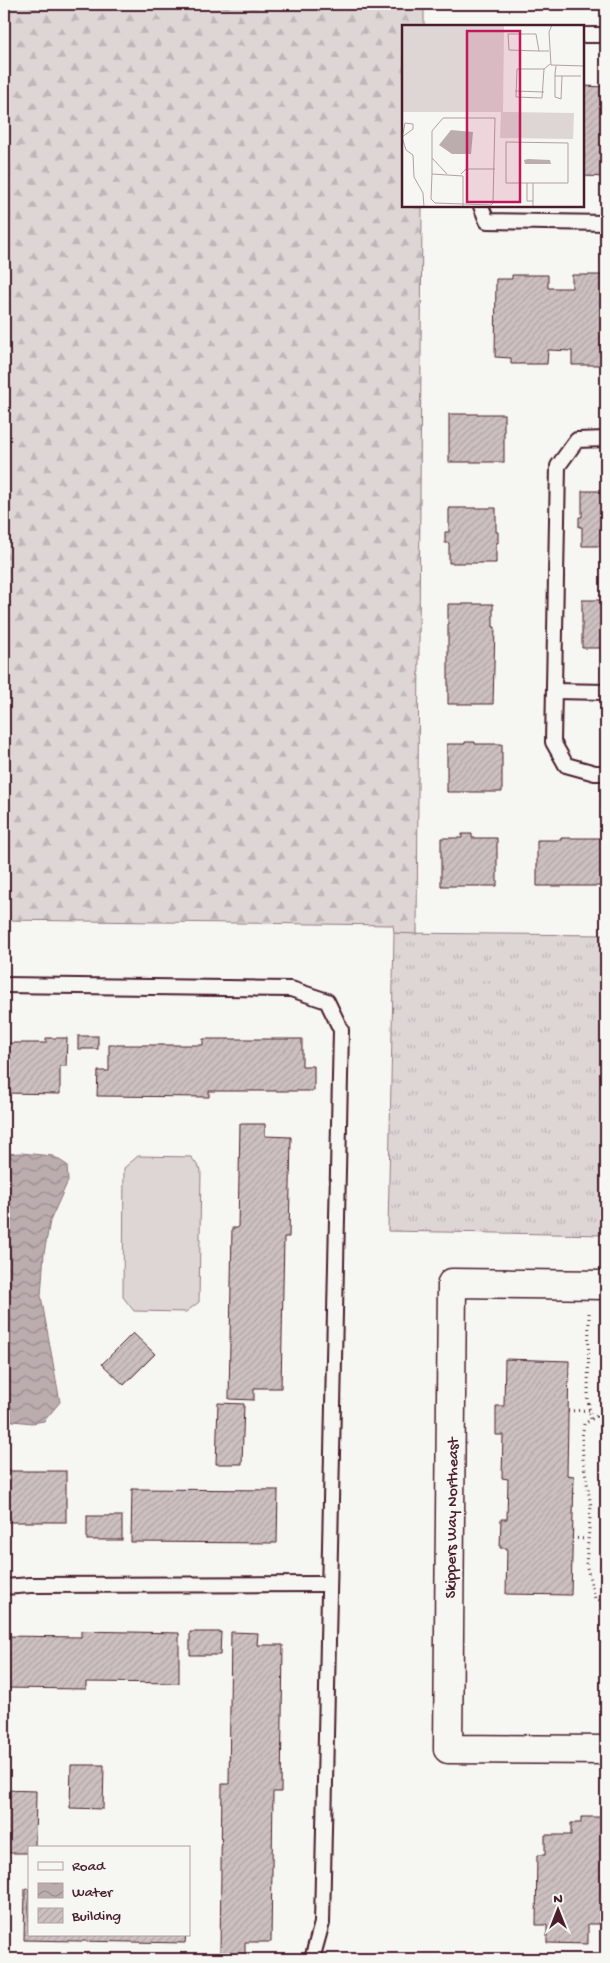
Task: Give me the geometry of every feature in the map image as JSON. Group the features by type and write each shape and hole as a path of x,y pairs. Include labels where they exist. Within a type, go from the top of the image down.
{"street":[{"name":"Skippers Way Northeast","path":"598,1284 452,1283 448,1749 606,1750"}],"lane":[{"path":"585,35 606,35"},
{"path":"481,208 487,221 606,223"},
{"path":"606,439 577,440 558,466 553,742 566,765 606,773"},
{"path":"554,691 606,692"},
{"path":"4,985 291,989 327,1001 341,1030 322,1923 312,1959"},
{"path":"4,1587 31,1585 329,1584"}],"path":[{"path":"591,1419 588,1399 598,1284"},
{"path":"568,1411 590,1410"},
{"path":"606,1413 600,1414 584,1424 582,1438 583,1459 591,1506 586,1564 590,1586 595,1598 606,1603"},
{"path":"572,1538 587,1539"}],"green space":[{"path":"4,4 424,4 424,25 402,25 402,208 422,208 417,934 394,933 393,925 4,920"},
{"path":"394,933 606,935 606,1235 388,1231"},
{"path":"138,1156 191,1157 201,1170 199,1302 186,1312 134,1311 123,1297 124,1168"}],"water":[{"path":"21,1153 53,1156 67,1165 68,1181 50,1221 44,1253 41,1296 60,1402 44,1421 32,1423 4,1420 4,1154"}],"building":[{"path":"585,86 606,87 606,177 585,176"},
{"path":"512,275 548,275 548,288 572,288 572,275 606,275 606,365 572,365 572,351 548,350 547,364 511,364 511,358 495,357 496,279 512,279"},
{"path":"449,414 504,414 504,462 449,462"},
{"path":"582,491 606,491 606,546 582,546 582,527 579,527 579,517 582,517"},
{"path":"449,508 496,508 498,543 496,543 496,563 449,563 449,543 445,543 445,532 449,532"},
{"path":"582,600 606,600 606,650 605,648 582,648"},
{"path":"448,604 493,604 493,627 495,627 493,704 448,704"},
{"path":"465,742 502,744 502,792 447,792 447,744 465,744"},
{"path":"462,834 472,834 472,838 497,838 497,886 441,886 441,838 462,838"},
{"path":"561,838 606,838 606,886 537,886 537,840 561,840"},
{"path":"78,1036 98,1036 98,1049 78,1049"},
{"path":"46,1038 67,1038 66,1066 60,1066 60,1094 4,1093 4,1043 46,1043"},
{"path":"203,1039 302,1039 302,1066 314,1066 314,1091 209,1091 209,1097 97,1096 98,1071 109,1071 109,1045 203,1045"},
{"path":"240,1124 265,1124 265,1136 291,1137 289,1237 284,1237 281,1388 254,1388 254,1400 229,1399 232,1228 238,1228"},
{"path":"133,1333 155,1354 124,1385 102,1364"},
{"path":"505,1359 569,1361 567,1475 574,1476 571,1595 506,1594 507,1548 500,1548 501,1519 507,1519 508,1479 502,1478 503,1435 496,1435 496,1406 504,1406"},
{"path":"218,1403 244,1404 242,1464 216,1464"},
{"path":"4,1471 66,1471 66,1522 4,1522"},
{"path":"132,1489 278,1490 277,1543 131,1542"},
{"path":"87,1516 122,1516 122,1540 87,1540"},
{"path":"81,1631 179,1633 179,1683 86,1682 86,1689 4,1688 4,1636 81,1637"},
{"path":"190,1632 221,1632 220,1655 190,1655"},
{"path":"231,1632 258,1633 257,1645 283,1645 281,1792 273,1792 271,1942 245,1942 245,1954 220,1954 222,1784 229,1784"},
{"path":"71,1765 104,1765 103,1809 70,1808"},
{"path":"4,1790 36,1791 35,1846 28,1846 28,1853 4,1853"},
{"path":"581,1817 606,1817 606,1924 588,1924 588,1944 547,1943 547,1925 536,1925 537,1855 545,1855 545,1835 571,1835 571,1823 581,1823"},
{"path":"25,1889 28,1889 28,1936 186,1936 185,1943 24,1940"}]}
